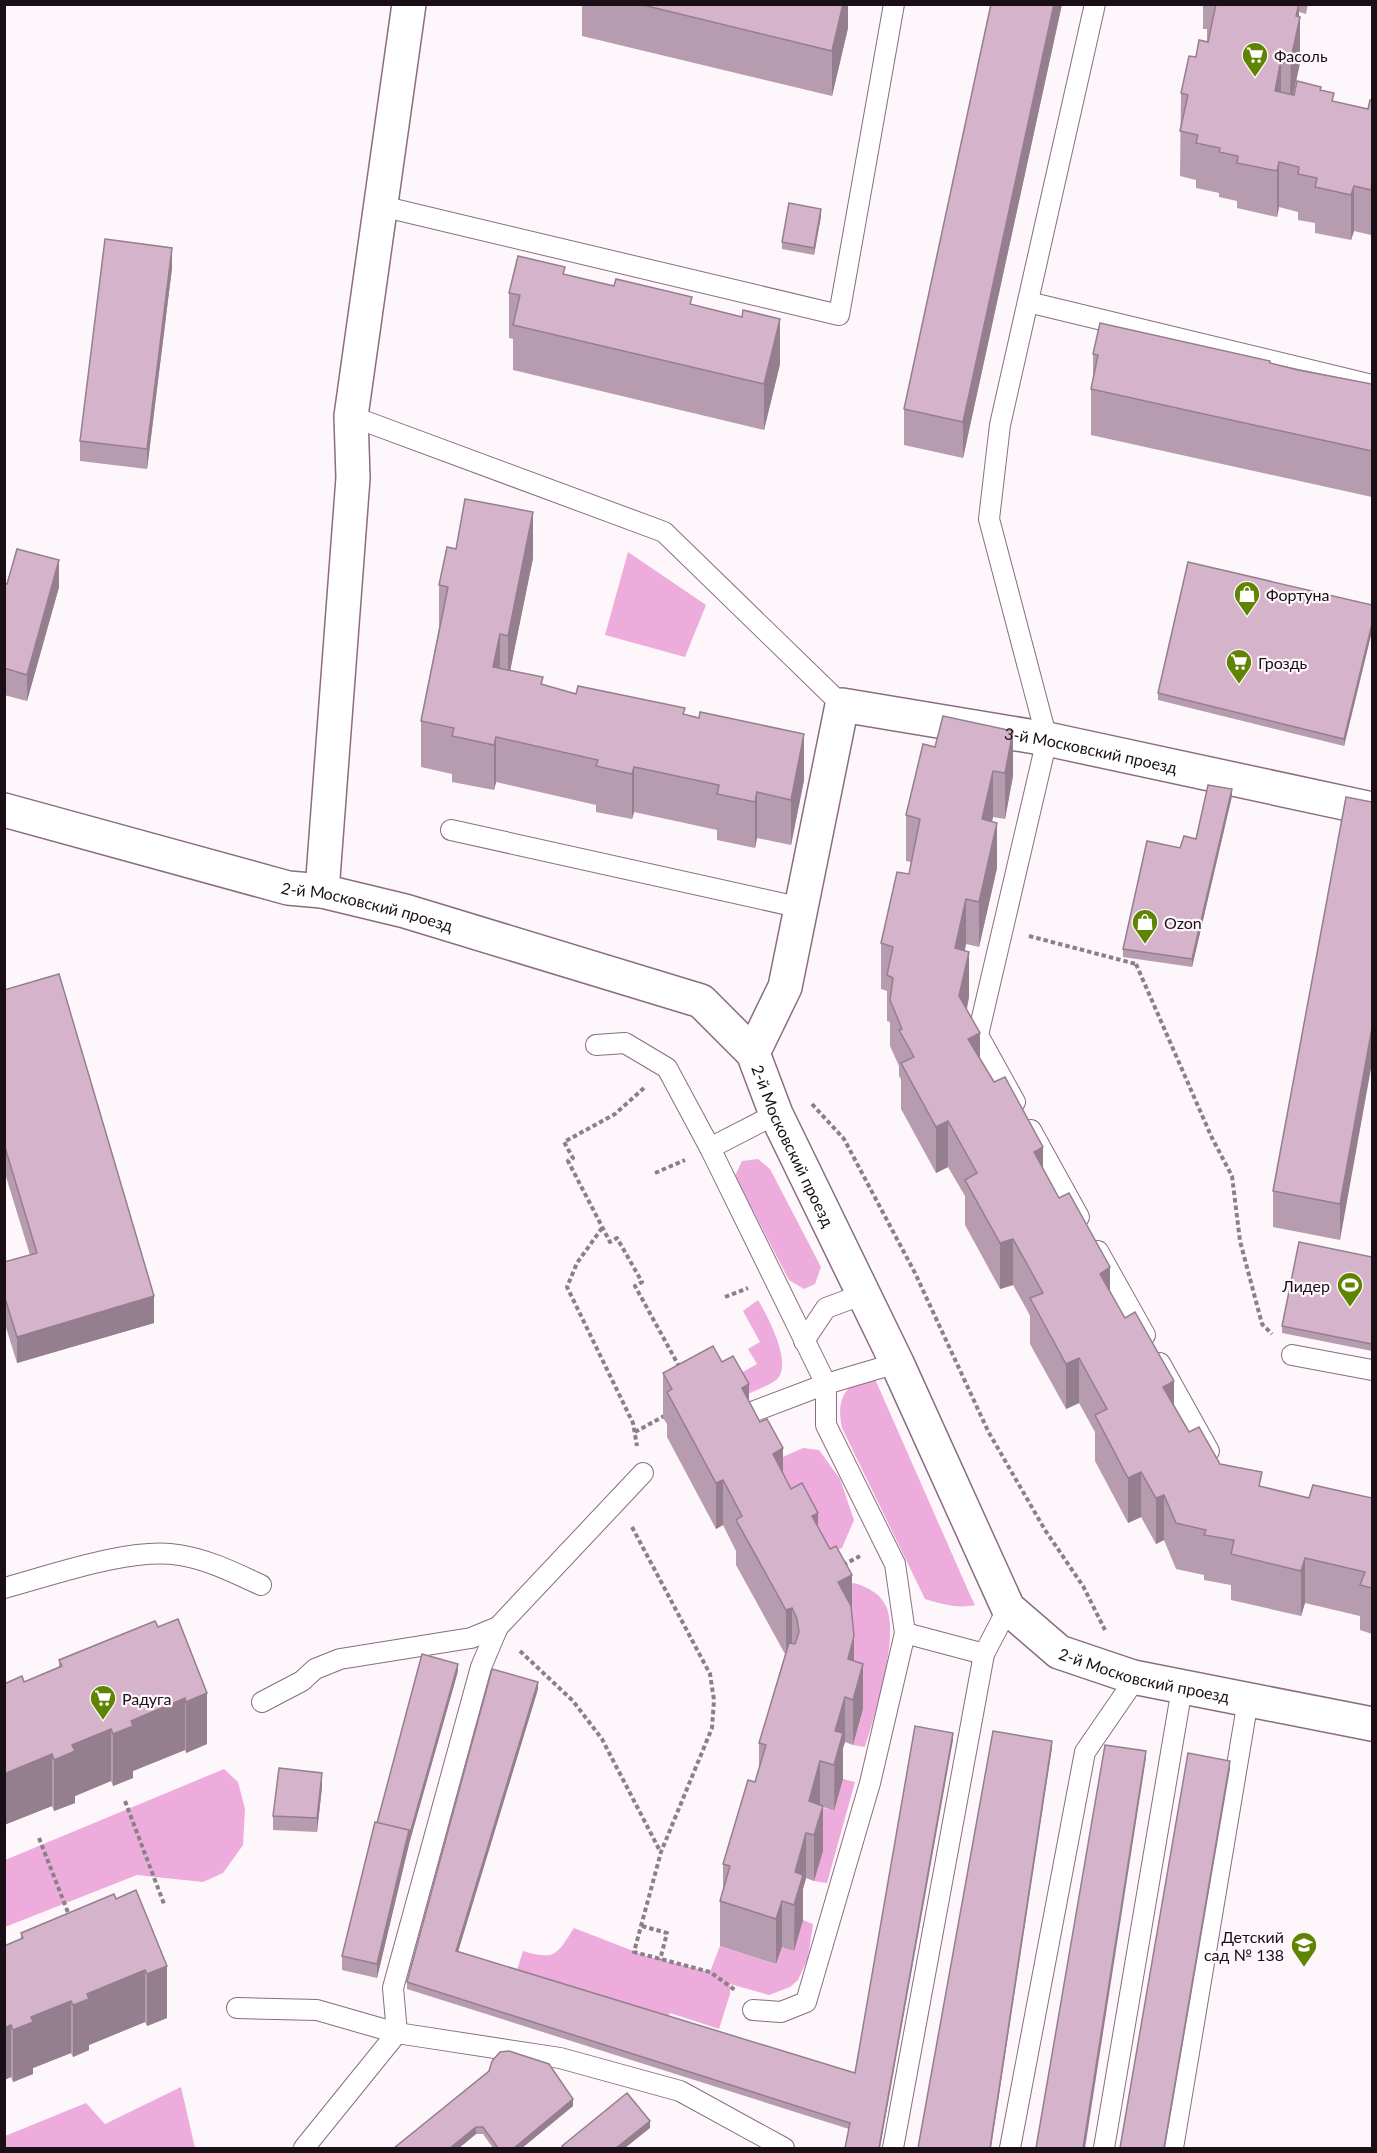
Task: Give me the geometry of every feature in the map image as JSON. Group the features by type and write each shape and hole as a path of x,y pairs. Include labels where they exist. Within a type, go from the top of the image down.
{"street":[{"path":"322,891 353,478 351,416 409,4"},
{"path":"753,1053 785,987 842,705"},
{"name":"3-й Московский проезд","path":"842,705 1047,739 1372,810"},
{"name":"2-й Московский проезд","path":"4,810 288,888 322,891 416,914 701,1001 753,1053 777,1114 897,1363 1008,1608 1059,1652 1133,1677 1372,1724"}],"lane":[{"path":"381,206 839,315 894,4"},
{"path":"1095,4 1000,425 989,519 1047,739 978,1035 1218,1467"},
{"path":"1028,302 1372,385"},
{"path":"351,416 664,532 842,705"},
{"path":"451,830 802,908"},
{"path":"596,1045 626,1043 667,1068 710,1148 825,1384 826,1425 895,1564 905,1633 870,1782 806,2002 781,2012 753,2010"},
{"path":"710,1148 777,1114"},
{"path":"804,1341 826,1308 864,1294"},
{"path":"1292,1355 1372,1370"},
{"path":"744,1415 825,1384 897,1363"},
{"path":"304,2148 397,2033 393,1988 481,1667 498,1627 643,1473"},
{"path":"4,1588 126,1556 178,1555 231,1571 261,1585"},
{"path":"893,2148 984,1654 1008,1608"},
{"path":"262,1702 302,1681 315,1669 340,1659 471,1638 498,1627"},
{"path":"905,1633 984,1654"},
{"path":"1010,2148 1085,1752 1129,1688 1133,1677"},
{"path":"1104,2148 1182,1688"},
{"path":"1173,2148 1248,1700"},
{"path":"237,2008 316,2010 397,2033 560,2058 680,2091 784,2148"}],"path":[{"path":"1002,931 1054,941 1136,964"},
{"path":"1136,964 1140,959"},
{"path":"1136,964 1212,1138 1232,1176 1240,1241 1262,1324 1292,1355"},
{"path":"667,1068 615,1114 564,1142 573,1158 568,1161 602,1228 610,1242 617,1238 642,1282 635,1286 682,1372"},
{"path":"807,1097 844,1139 915,1274 988,1431 1039,1520 1083,1586 1105,1630 1112,1637"},
{"path":"602,1228 577,1263 567,1287 633,1423 643,1473"},
{"path":"635,1432 672,1412"},
{"path":"618,1498 710,1674 714,1700 712,1728 661,1852 634,1952 710,1972 729,1984 753,2010"},
{"path":"836,1569 885,1543"},
{"path":"498,1627 524,1656 573,1701 602,1739 661,1852"},
{"path":"125,1801 164,1904"},
{"path":"39,1838 71,1920"},
{"path":"642,1926 667,1933 660,1960"}],"shaded area":[{"path":"628,552 706,605 685,657 605,635"},
{"path":"758,1159 770,1169 821,1267 815,1284 804,1289 789,1280 735,1176 742,1161"},
{"path":"758,1300 768,1318 781,1353 781,1373 773,1382 733,1401 714,1388 757,1364 748,1349 760,1342 743,1311"},
{"path":"875,1379 975,1605 956,1606 925,1599 842,1428 840,1409 849,1388 864,1380"},
{"path":"803,1448 819,1450 840,1479 854,1520 842,1548 818,1558 767,1464"},
{"path":"854,1583 880,1597 886,1606 890,1620 888,1656 865,1747 853,1745 863,1710 848,1704 843,1586"},
{"path":"224,1769 238,1782 245,1809 243,1845 223,1873 203,1882 137,1875 5,1927 5,1860"},
{"path":"843,1779 855,1782 827,1883 814,1881 823,1851 820,1807 834,1811"},
{"path":"803,1920 813,1924 808,1958 798,1980 790,1987 769,1995 730,1984 730,1994 719,2029 670,2013 666,2023 515,1976 523,1951 542,1955 554,1953 564,1944 574,1928 646,1956 710,1972 720,1946 776,1964 782,1947 794,1950"},
{"path":"181,2087 195,2148 5,2148 5,2136 86,2103 105,2124"}],"building":[{"path":"639,4 843,4 832,51"},
{"path":"991,4 1054,4 963,422 904,409"},
{"path":"1216,4 1299,4 1296,16 1300,17 1290,63 1281,60 1275,91 1294,95 1297,81 1334,93 1332,101 1368,109 1370,100 1372,100 1371,190 1354,186 1351,195 1315,187 1317,178 1298,174 1299,167 1279,162 1277,171 1237,163 1238,156 1219,152 1220,148 1196,143 1198,135 1180,131 1188,95 1181,93 1189,56 1196,57 1199,40 1208,42"},
{"path":"789,203 821,209 814,248 782,242"},
{"path":"105,239 172,248 147,449 80,441"},
{"path":"518,256 565,267 563,274 614,286 616,279 692,297 690,304 742,317 743,310 780,319 764,384 513,325 520,295 509,293"},
{"path":"1100,323 1270,361 1270,363 1298,370 1372,384 1372,451 1091,389 1098,355 1093,354"},
{"path":"465,499 533,512 508,636 500,634 493,667 543,677 541,684 576,694 578,686 685,708 683,714 699,718 700,712 804,734 791,800 757,792 755,802 717,794 719,785 634,767 632,774 596,766 598,760 496,737 494,745 452,736 454,728 421,721 448,587 439,585 447,547 456,549"},
{"path":"17,549 59,560 27,675 4,668 4,583 7,584"},
{"path":"1188,562 1372,605 1372,624 1344,739 1158,693"},
{"path":"943,716 1013,731 1005,773 993,771 982,819 997,823 979,902 966,899 955,948 969,952 959,996 980,1033 968,1039 994,1082 1005,1077 1043,1147 1034,1152 1059,1198 1069,1193 1110,1267 1100,1274 1125,1318 1135,1312 1174,1381 1163,1387 1189,1432 1199,1427 1220,1464 1262,1472 1259,1486 1309,1498 1313,1485 1372,1498 1372,1588 1360,1585 1365,1572 1305,1558 1301,1571 1231,1554 1234,1540 1204,1535 1206,1530 1176,1523 1164,1495 1156,1498 1141,1472 1128,1478 1095,1415 1107,1409 1079,1358 1066,1364 1030,1298 1043,1293 1013,1239 1000,1243 965,1180 977,1173 948,1121 936,1127 901,1063 914,1057 899,1030 902,1029 890,1000 893,978 887,975 893,947 881,943 897,872 909,874 920,819 906,815 923,744 935,747"},
{"path":"1208,785 1232,789 1192,959 1123,949 1147,841 1180,848 1184,836 1196,839"},
{"path":"1346,797 1372,802 1372,1028 1340,1204 1273,1191"},
{"path":"59,974 154,1296 17,1337 4,1295 4,1262 37,1253 4,1144 4,990"},
{"path":"1299,1242 1372,1257 1372,1344 1282,1326"},
{"path":"713,1346 722,1362 733,1356 749,1384 742,1388 760,1422 767,1419 783,1448 773,1454 791,1489 802,1483 818,1513 812,1516 830,1549 836,1546 852,1575 838,1582 851,1606 854,1636 848,1659 863,1664 853,1700 845,1697 835,1731 843,1733 834,1765 820,1761 809,1801 823,1806 814,1835 806,1833 795,1872 803,1875 794,1905 782,1901 776,1919 720,1901 730,1866 723,1864 748,1780 755,1782 766,1745 759,1743 789,1643 795,1644 799,1632 792,1608 786,1610 736,1520 742,1516 723,1480 716,1483 667,1392 672,1389 663,1373"},
{"path":"178,1619 207,1693 186,1702 185,1698 131,1721 133,1726 113,1734 111,1729 72,1745 75,1751 54,1760 52,1754 4,1774 4,1684 22,1676 24,1682 62,1666 59,1660 155,1621 158,1627"},
{"path":"422,1654 458,1664 409,1837 409,1830 377,1823"},
{"path":"492,1669 538,1682 456,1951 855,2073 915,1726 953,1733 879,2148 845,2148 850,2123 407,1982"},
{"path":"993,1731 1052,1741 990,2148 918,2148"},
{"path":"1105,1745 1146,1751 1083,2148 1036,2148"},
{"path":"1188,1753 1230,1761 1164,2148 1120,2148"},
{"path":"279,1768 322,1773 317,1818 273,1816"},
{"path":"375,1822 409,1830 377,1964 342,1956"},
{"path":"136,1890 167,1966 147,1974 145,1970 87,1994 89,1999 73,2005 71,2001 31,2017 33,2022 13,2030 11,2025 4,2028 4,1946 23,1938 21,1933 114,1894 116,1899"},
{"path":"509,2051 549,2064 573,2099 514,2148 498,2148 483,2127 476,2127 450,2148 394,2148 489,2071 492,2061 500,2052"},
{"path":"627,2093 650,2121 616,2148 564,2148 562,2146"}],"place":[{"name":"Фасоль","path":"1255,78"},
{"name":"Фортуна","path":"1247,617"},
{"name":"Гроздь","path":"1239,685"},
{"name":"Ozon","path":"1145,945"},
{"name":"Лидер","path":"1350,1308"},
{"name":"Радуга","path":"103,1721"},
{"name":"Детский сад № 138","path":"1304,1968"}]}
